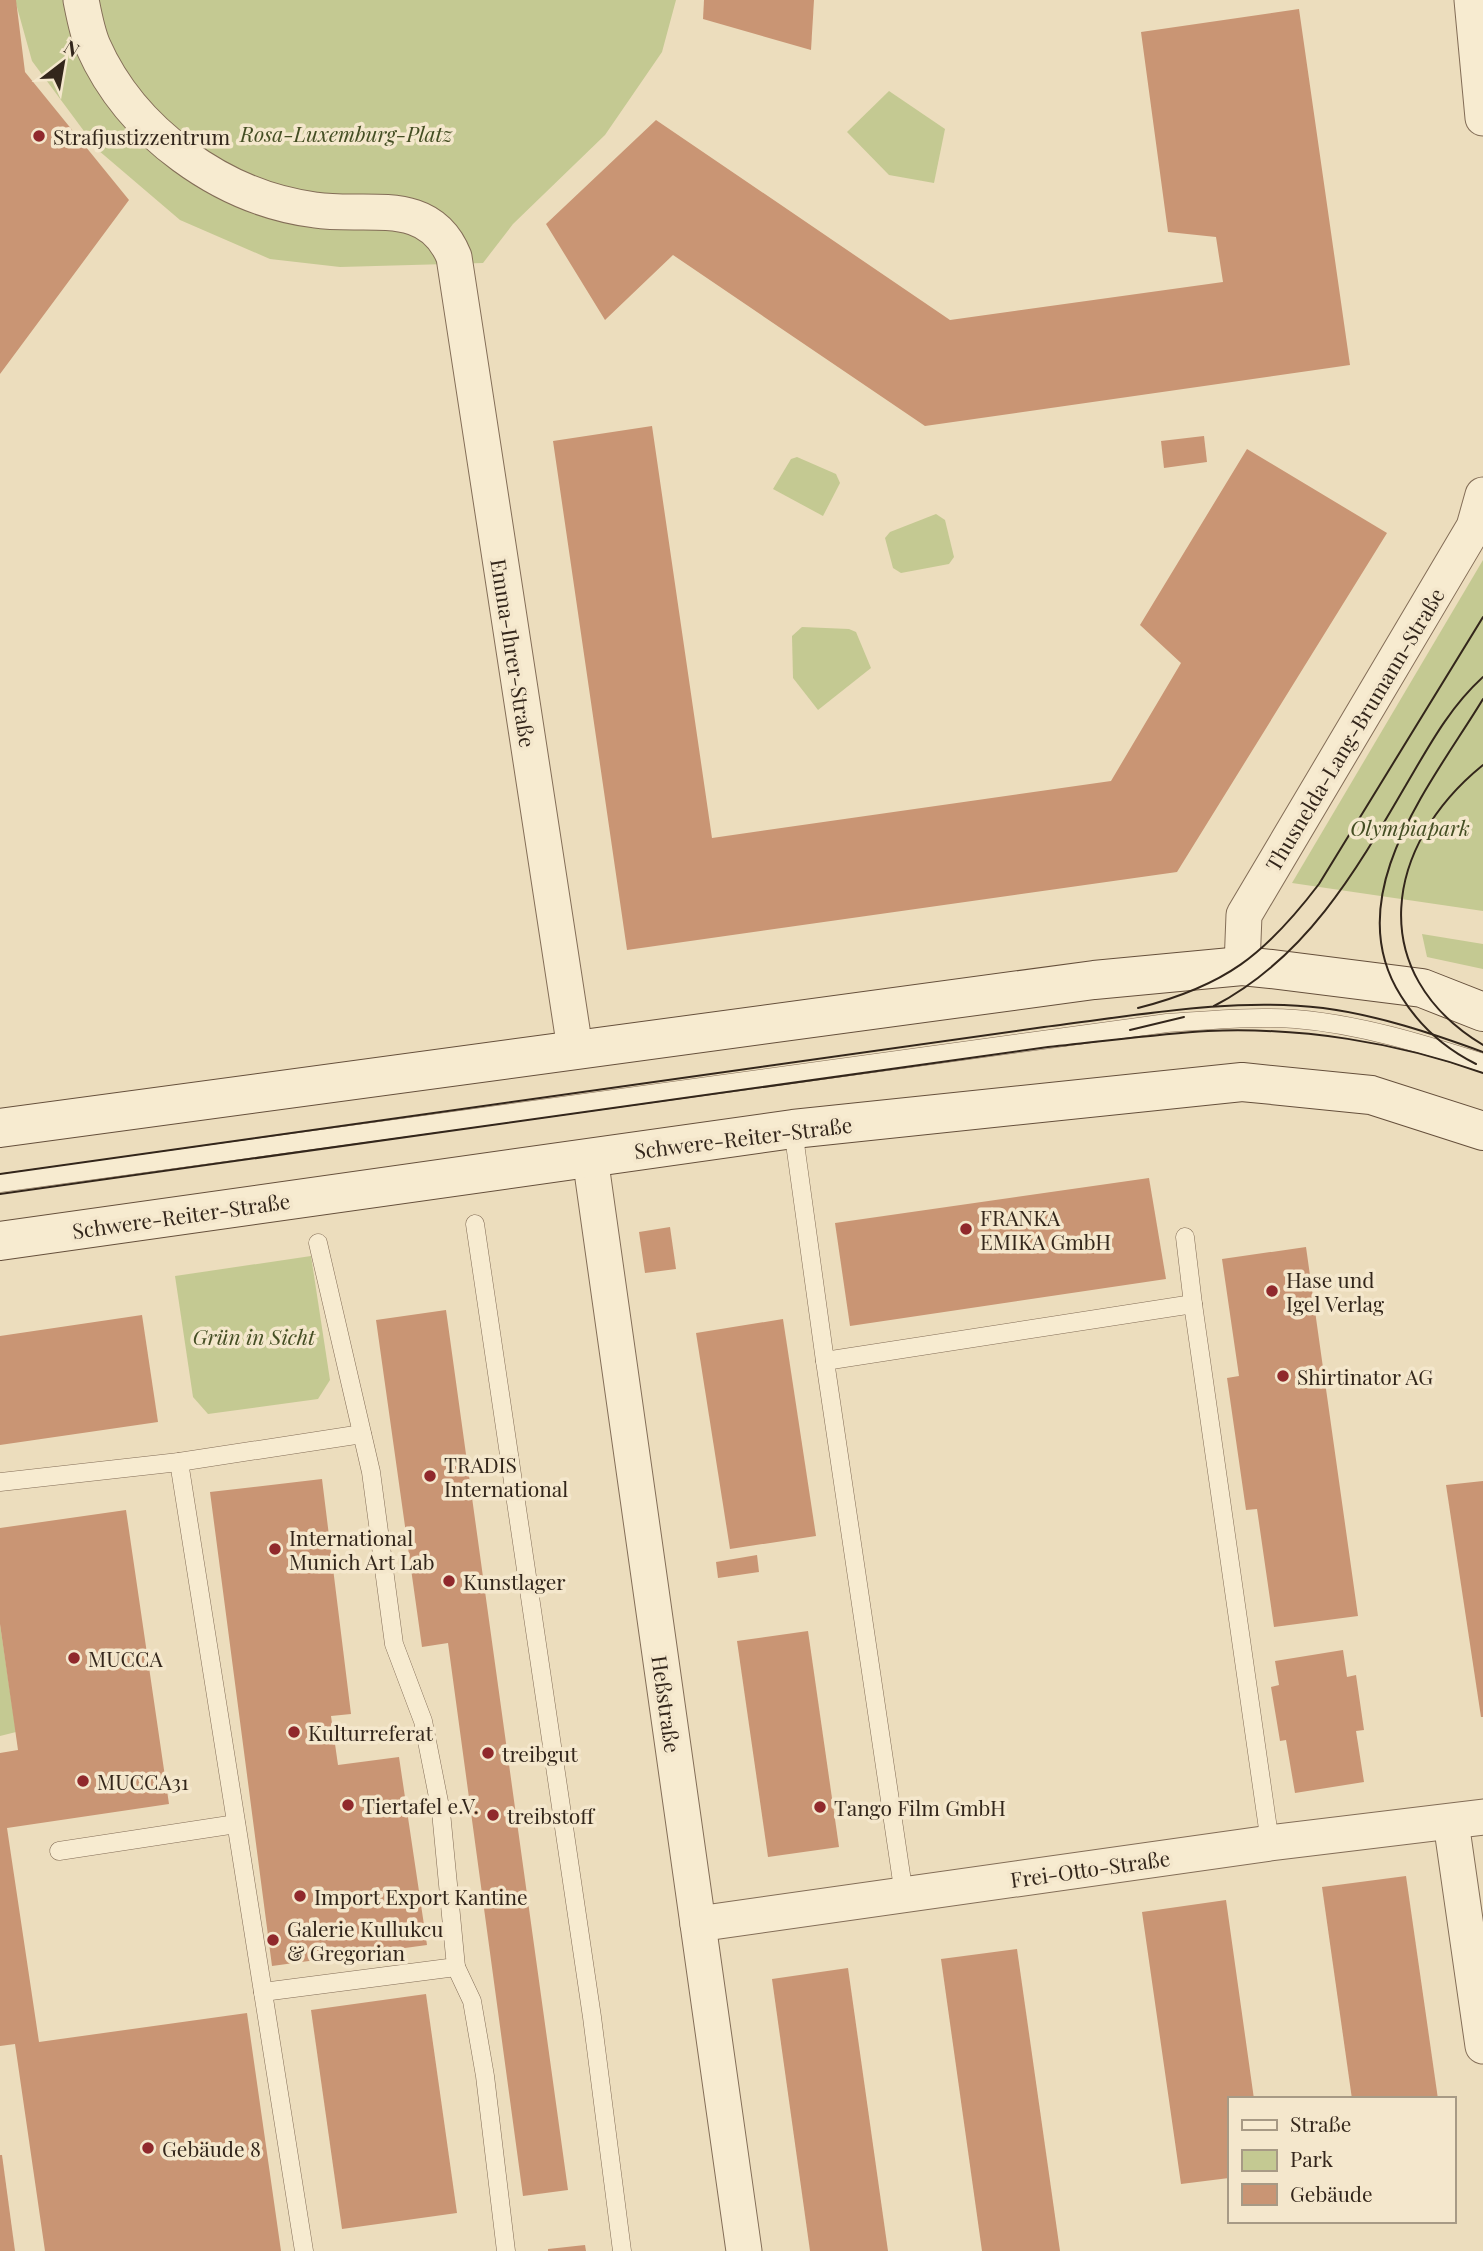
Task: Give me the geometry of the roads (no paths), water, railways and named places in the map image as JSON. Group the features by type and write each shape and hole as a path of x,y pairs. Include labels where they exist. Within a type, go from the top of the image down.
{"main road":[{"path":"0,1128 1094,980 1242,967 1422,988 1483,1012"},
{"name":"Schwere-Reiter-Straße","path":"0,1241 793,1129 1242,1082 1371,1095 1483,1131"}],"street":[{"name":"Emma-Ihrer-Straße","path":"81,0 92,45 114,85 142,119 198,167 252,193 314,210 393,212 417,218 432,225 447,240 454,257 575,1049"},
{"path":"1472,0 1483,118"},
{"name":"Thusnelda-Lang-Brumann-Straße","path":"1242,967 1244,915 1474,527 1483,495"},
{"name":"Heßstraße","path":"590,1157 744,2251"},
{"path":"1467,1820 1483,2046"},
{"name":"Frei-Otto-Straße","path":"698,1924 1270,1843 1467,1820"}],"lane":[{"path":"0,1184 1180,1022 1243,1017 1298,1019 1372,1032 1483,1063"},
{"path":"793,1129 904,1895"},
{"path":"475,1224 592,2017 622,2251"},
{"path":"1185,1237 1270,1843"},
{"path":"318,1243 371,1472 394,1644 423,1721 441,1812 456,1967 474,2014 506,2251"},
{"path":"825,1360 1193,1304"},
{"path":"0,1482 178,1462 362,1434"},
{"path":"178,1462 304,2251"},
{"path":"59,1851 236,1824"},
{"path":"263,1992 456,1967"}],"tram line":[{"path":"1138,1008 1169,999 1219,978 1261,949 1299,909 1319,884 1483,617"},
{"path":"1214,1006 1247,986 1276,963 1326,910 1368,849 1440,728 1460,701 1483,677"},
{"path":"1476,1064 1434,1036 1408,1007 1384,958 1380,919 1385,880 1399,842 1418,804 1483,699"},
{"path":"1483,765 1450,797 1425,832 1408,870 1401,908 1405,946 1419,982 1445,1016 1483,1045"},
{"path":"0,1174 1044,1027 1218,1006 1288,1005 1343,1011 1404,1026 1483,1052"},
{"path":"1130,1030 1184,1017"},
{"path":"0,1194 1048,1047 1188,1032 1243,1030 1313,1034 1382,1045 1483,1073"}],"place":[{"name":"Strafjustizzentrum","path":"39,136"},
{"name":"FRANKA EMIKA GmbH","path":"966,1229"},
{"name":"Hase und Igel Verlag","path":"1272,1291"},
{"name":"Shirtinator AG","path":"1283,1376"},
{"name":"TRADIS International","path":"430,1476"},
{"name":"International Munich Art Lab","path":"275,1549"},
{"name":"Kunstlager","path":"449,1581"},
{"name":"MUCCA","path":"74,1658"},
{"name":"Kulturreferat","path":"294,1732"},
{"name":"treibgut","path":"488,1753"},
{"name":"MUCCA31","path":"83,1781"},
{"name":"Tiertafel e.V.","path":"348,1805"},
{"name":"Tango Film GmbH","path":"820,1807"},
{"name":"treibstoff","path":"493,1815"},
{"name":"Import Export Kantine","path":"300,1896"},
{"name":"Galerie Kullukcu & Gregorian","path":"273,1940"},
{"name":"Gebäude 8","path":"148,2148"}],"park label":[{"name":"Rosa-Luxemburg-Platz","path":"346,133"},
{"name":"Olympiapark","path":"1410,827"},
{"name":"Grün in Sicht","path":"254,1336"}]}
